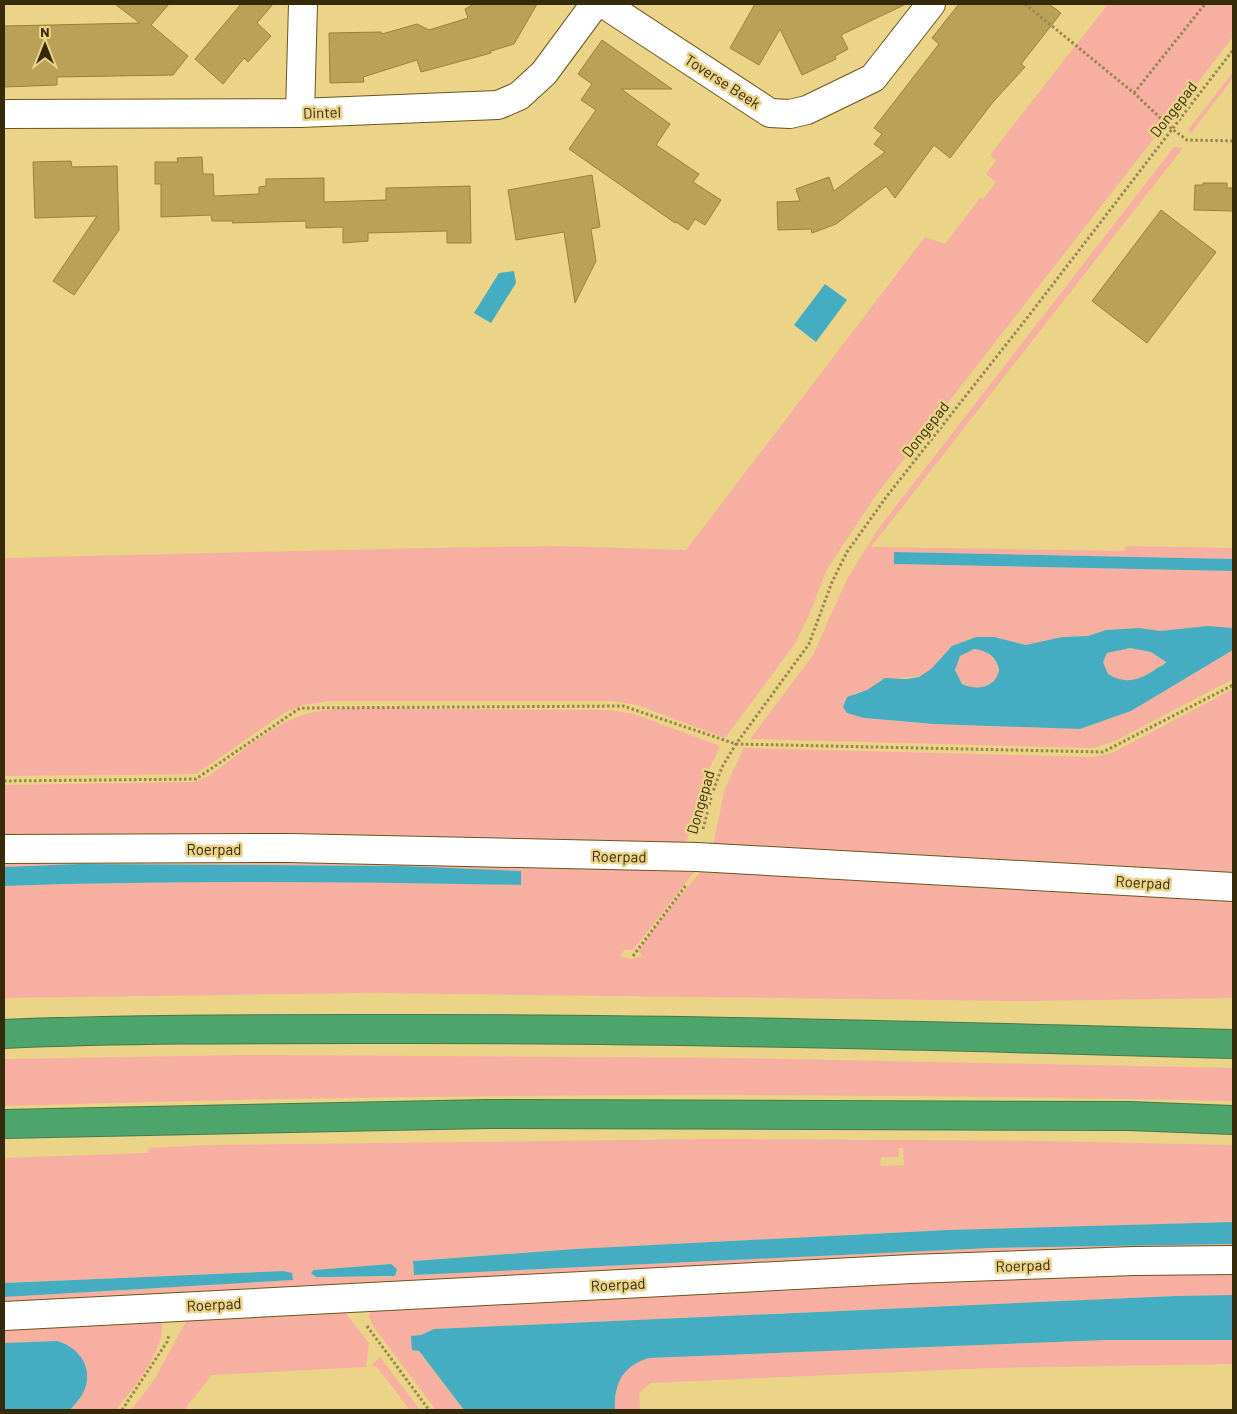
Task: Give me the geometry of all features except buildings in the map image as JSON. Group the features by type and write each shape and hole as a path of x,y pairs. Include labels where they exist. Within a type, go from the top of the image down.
{"highway":[{"path":"4,1034 113,1029 490,1028 979,1037 1233,1044"},
{"path":"4,1124 488,1114 1129,1116 1233,1120"}],"street":[{"path":"300,112 303,4"},
{"name":"Dintel","path":"4,114 300,112 498,105 519,96 544,73 595,4"},
{"name":"Toverse Beek","path":"604,4 770,112 790,114 806,110 873,78 930,4"},
{"name":"Roerpad","path":"4,850 289,848 694,869 1233,887"},
{"name":"Roerpad","path":"4,1316 911,1269 1134,1261 1233,1260"}],"path":[{"path":"1025,4 1134,93 1172,129 1187,140 1233,141"},
{"path":"1134,93 1205,4"},
{"name":"Dongepad","path":"694,869 712,794 722,767 736,744 809,644 832,582 847,552 886,496 1027,318 1233,50"},
{"path":"4,781 196,779 300,708 623,706 736,744 1103,752 1233,685"},
{"path":"633,956 694,869"},
{"path":"346,1297 429,1410"},
{"path":"122,1410 167,1342 179,1306"}],"shaded area":[{"path":"1108,4 1233,4 1233,37 876,495 827,569 809,615 794,645 725,738 637,705 612,701 330,701 303,705 284,713 196,774 4,776 4,558 556,546 686,550 925,237 945,244 980,198 983,199 996,182 986,174 996,160 990,155"},
{"path":"1233,72 1233,78 1191,133 1188,130"},
{"path":"1174,147 1183,148 871,547 1123,551 1127,546 1233,548 1233,559 895,552 894,564 1233,571 1233,630 1160,631 1139,628 1106,630 1088,636 1062,637 1026,645 994,637 976,637 968,639 940,658 931,670 919,676 881,680 867,690 854,693 847,713 870,719 934,724 1080,729 1131,711 1233,650 1233,679 1115,741 1093,748 750,739 813,655 847,579 879,528"},
{"path":"1130,648 1151,652 1166,662 1144,676 1133,680 1121,679 1108,674 1103,662 1107,653"},
{"path":"969,649 985,651 997,662 998,675 985,686 969,687 958,677 956,670 957,660"},
{"path":"1233,689 1233,878 712,850 725,788 744,748 1094,757 1112,753"},
{"path":"384,708 610,710 634,714 720,746 705,778 685,846 4,840 4,785 195,782 207,777 276,728 288,721 313,712"},
{"path":"4,856 698,867 633,950 624,950 620,956 630,959 642,956 639,951 670,908 705,867 1233,894 1233,998 1025,1001 373,993 4,998 4,886 262,882 521,885 521,871 403,866 81,864 4,867"},
{"path":"247,1055 739,1058 1233,1068 1233,1101 926,1096 618,1095 311,1098 4,1106 4,1059"},
{"path":"715,1139 1043,1141 1233,1145 1233,1222 948,1230 575,1249 413,1261 414,1275 990,1248 1233,1244 1233,1253 4,1309 4,1297 293,1280 283,1271 4,1283 4,1158 148,1153 148,1148 207,1145","holes":["899,1148 903,1148 904,1165 880,1166 881,1157 899,1157","391,1264 397,1273 389,1277 316,1277 314,1270"]},
{"path":"1233,1267 1233,1295 1174,1296 434,1329 421,1335 411,1336 418,1351 464,1410 436,1410 373,1326 369,1317 372,1307"},
{"path":"344,1311 369,1343 366,1367 212,1375 184,1410 131,1410 154,1380 189,1316"},
{"path":"161,1317 162,1329 155,1354 140,1379 116,1410 70,1410 84,1392 57,1341 4,1343 4,1324"},
{"path":"1107,1340 1233,1340 1233,1364 991,1368 651,1383 639,1393 640,1410 615,1410 616,1392 622,1377 632,1366 649,1358"},
{"path":"380,1357 420,1410 410,1410 377,1367 371,1366"}],"water":[{"path":"514,271 516,283 491,323 474,313 499,273"},
{"path":"825,284 847,300 816,342 794,325"},
{"path":"894,552 1233,559 1233,571 894,564"},
{"path":"1208,626 1232,628 1233,650 1131,711 1080,729 934,724 864,718 847,713 843,707 847,697 867,690 885,678 906,679 919,677 931,669 952,646 976,637 994,637 1026,645 1062,637 1088,636 1106,630 1139,628 1160,631","holes":["1130,648 1151,652 1166,662 1144,676 1133,680 1121,679 1108,674 1103,662 1107,653","974,649 991,655 998,665 999,670 994,681 985,686 973,687 962,684 955,670 960,656"]},
{"path":"80,864 403,866 521,871 521,885 262,882 4,886 4,867"},
{"path":"1233,1222 1233,1244 990,1248 414,1275 413,1261 575,1249 948,1230"},
{"path":"391,1264 397,1269 395,1276 316,1277 311,1273 314,1270"},
{"path":"283,1271 292,1273 293,1280 4,1297 4,1283"},
{"path":"1233,1295 1233,1340 1107,1340 649,1358 632,1366 622,1377 616,1392 615,1410 464,1410 419,1351 412,1350 411,1336 421,1335 434,1329"},
{"path":"57,1341 78,1353 86,1367 87,1382 80,1399 70,1410 4,1410 4,1343"}]}
